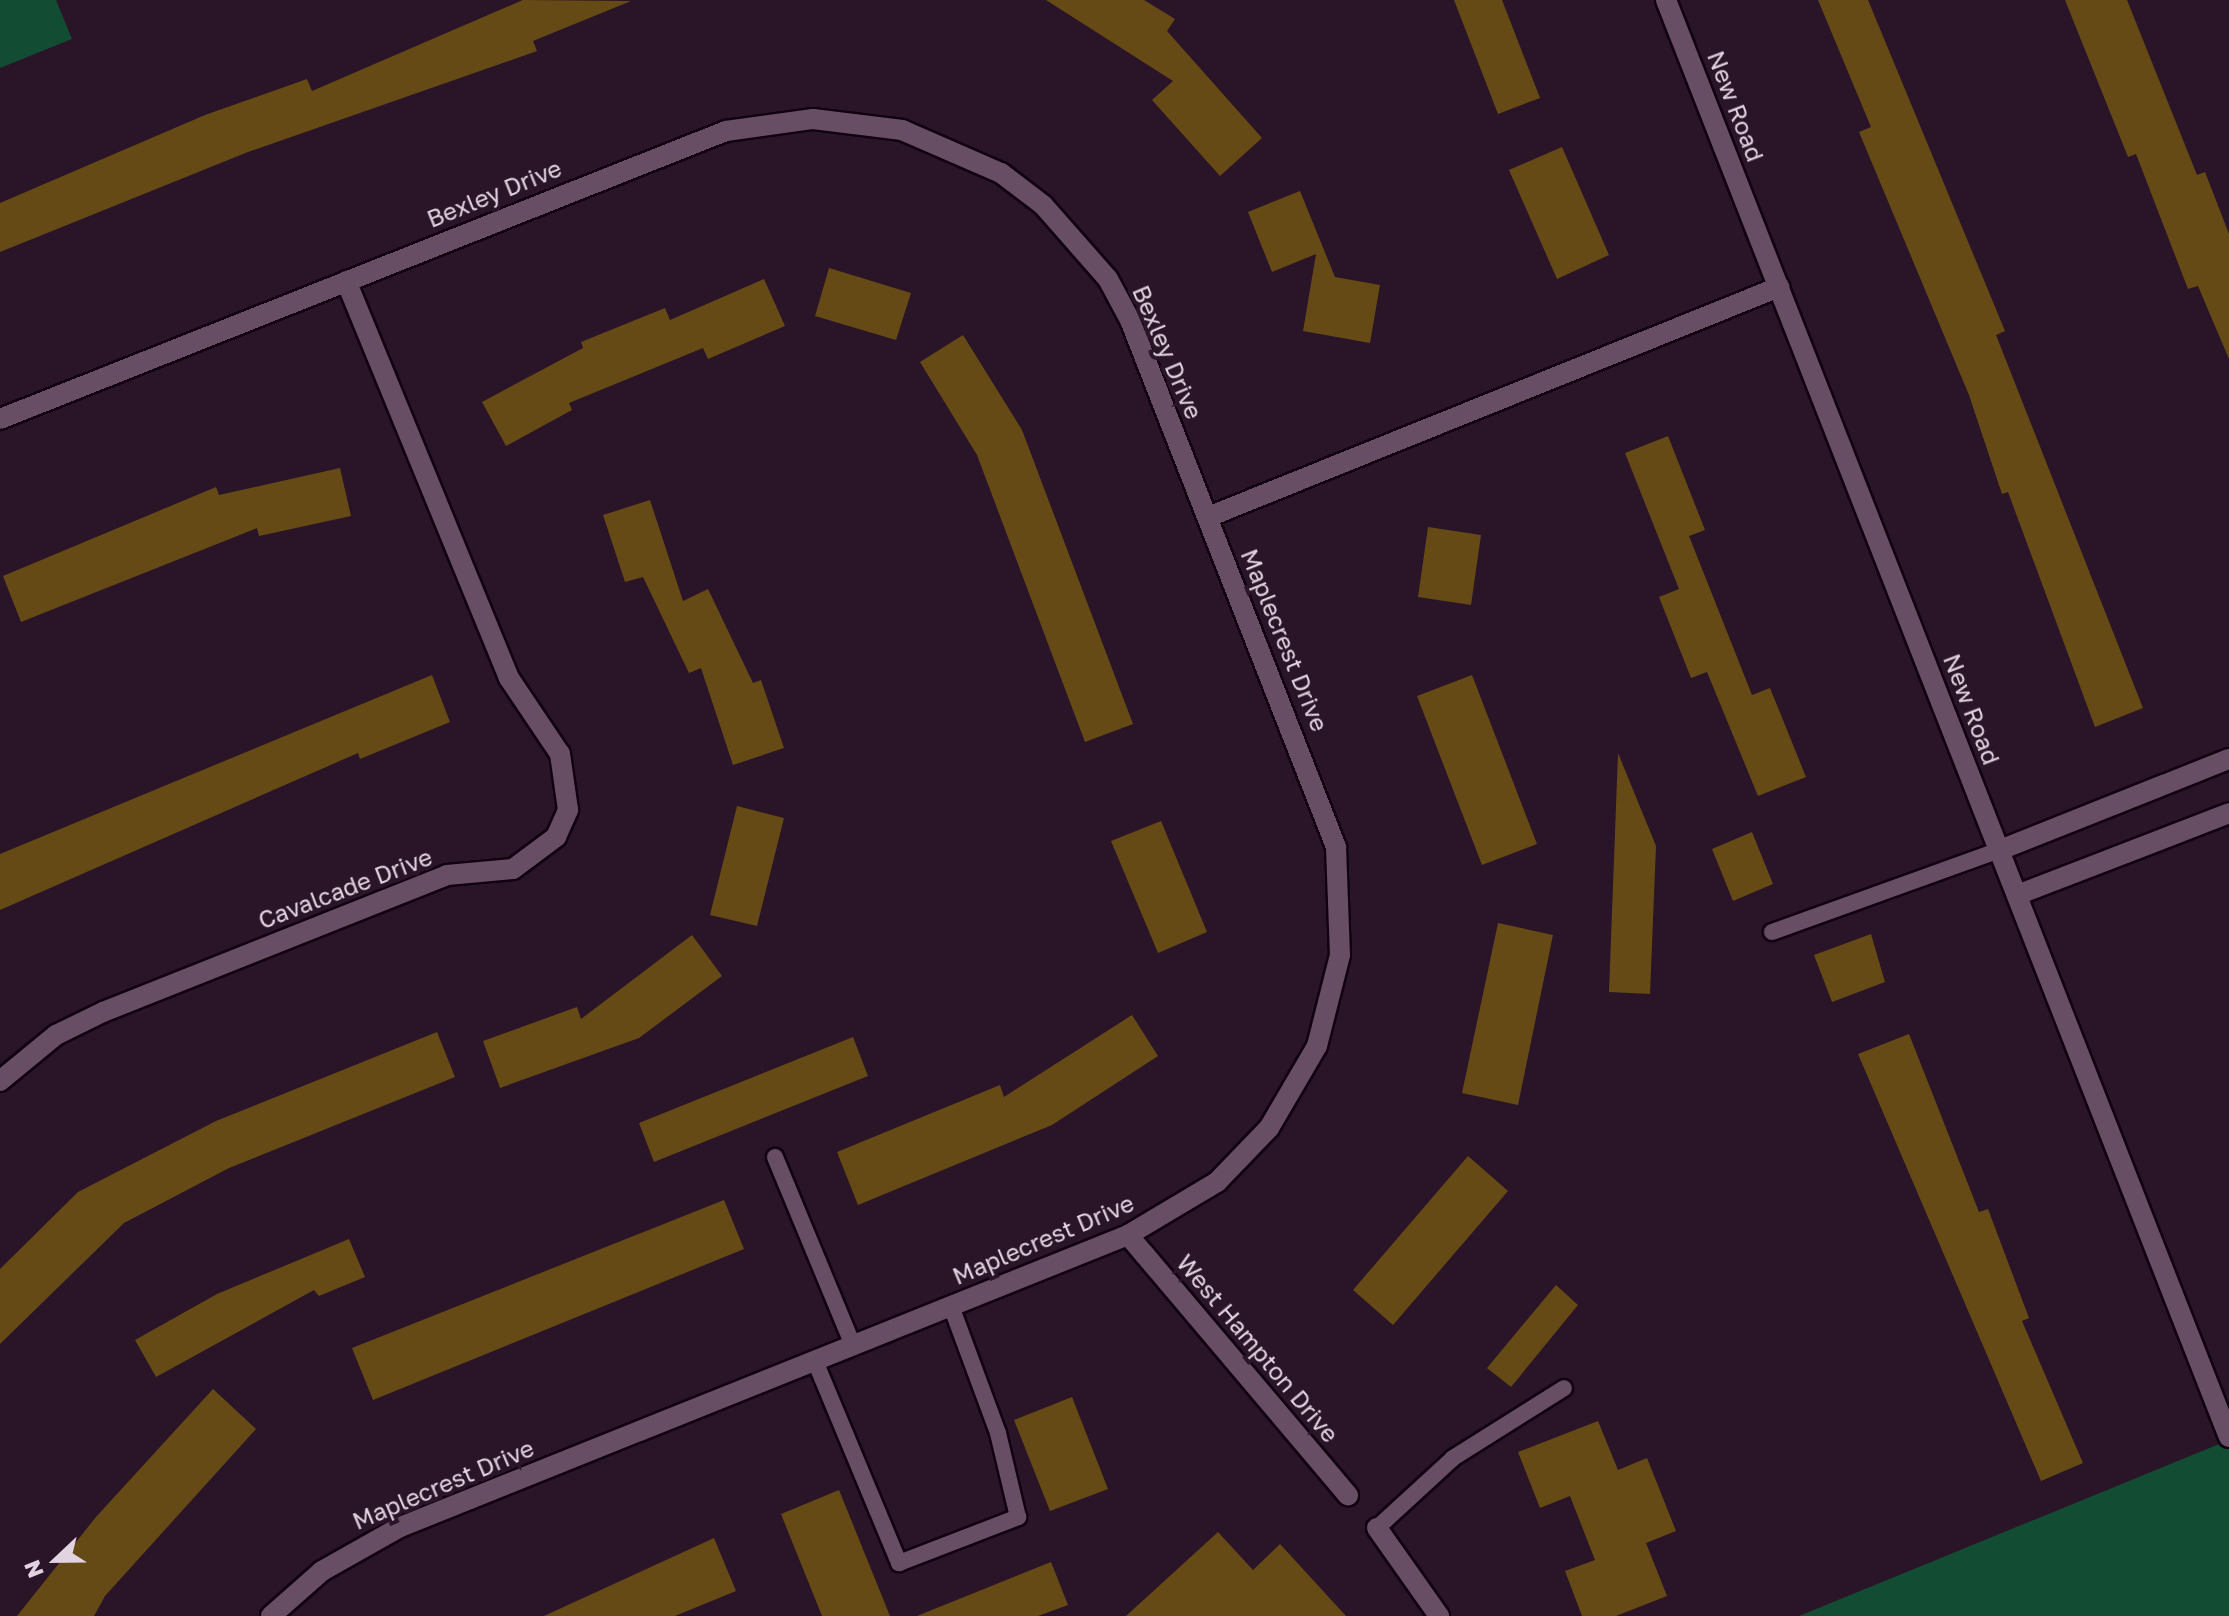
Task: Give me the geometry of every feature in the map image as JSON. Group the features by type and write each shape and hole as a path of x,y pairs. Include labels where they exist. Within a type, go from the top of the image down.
{"street":[{"name":"New Road","path":"1666,0 2229,1437"},
{"name":"Bexley Drive","path":"0,419 726,131 813,119 902,130 1001,173 1084,247 1130,320 1208,517"},
{"name":"Cavalcade Drive","path":"0,1081 56,1035 103,1012 447,875 513,869 556,837 568,810 560,754 509,678 346,281"},
{"path":"1208,517 1779,287"},
{"name":"Maplecrest Drive","path":"271,1616 322,1571 400,1527 1128,1235 1217,1182 1269,1128 1317,1046 1340,955 1341,880 1327,814 1208,517"},
{"path":"2000,850 2229,759"},
{"path":"2017,895 2229,813"},
{"name":"West Hampton Drive","path":"1128,1235 1348,1495"},
{"path":"1377,1528 1439,1616"}],"lane":[{"path":"1772,932 2000,850"},
{"path":"775,1157 853,1345"},
{"path":"815,1361 899,1563 1018,1517 998,1433 951,1306"},
{"path":"1377,1528 1453,1458 1564,1388"}],"green space":[{"path":"0,0 56,0 72,39 0,68"},
{"path":"2229,1440 2229,1616 1799,1616"}],"building":[{"path":"523,0 631,1 533,41 537,51 248,152 0,252 0,203 205,115 307,79 312,91"},
{"path":"1046,0 1144,0 1175,19 1167,31 1262,138 1220,176 1152,100 1173,81"},
{"path":"1454,0 1502,0 1540,98 1498,114"},
{"path":"1818,0 1868,0 2005,331 1996,335 2143,708 2095,727 2008,492 2002,494 1969,395 1859,132 1871,127"},
{"path":"2065,0 2127,0 2197,175 2205,172 2229,234 2229,359 2198,286 2188,289 2136,154 2128,157"},
{"path":"1562,147 1609,255 1557,279 1509,170"},
{"path":"1300,191 1335,277 1380,285 1370,343 1303,331 1316,254 1272,272 1248,212"},
{"path":"829,268 911,293 896,340 815,316"},
{"path":"764,279 785,326 708,359 703,348 569,403 572,410 506,446 482,402 583,348 581,342 665,308 670,320"},
{"path":"963,335 1022,430 1133,724 1085,742 977,455 920,362"},
{"path":"1668,436 1705,530 1689,536 1752,695 1770,688 1806,777 1758,796 1707,672 1691,678 1659,597 1679,589 1625,453"},
{"path":"340,468 351,516 259,536 257,528 21,622 3,576 216,487 219,495"},
{"path":"650,500 683,601 708,589 753,683 761,680 784,748 733,765 701,668 689,673 643,577 625,582 603,515"},
{"path":"1428,527 1481,535 1471,605 1418,597"},
{"path":"432,675 450,722 360,759 358,753 0,910 0,854"},
{"path":"1472,675 1537,844 1482,865 1417,696"},
{"path":"1618,753 1656,846 1650,994 1609,992"},
{"path":"737,806 784,818 757,926 710,915"},
{"path":"1161,821 1207,932 1158,953 1111,841"},
{"path":"1752,832 1773,884 1733,901 1712,849"},
{"path":"1498,923 1553,935 1518,1105 1462,1093"},
{"path":"1871,934 1885,982 1832,1002 1814,955"},
{"path":"692,935 722,976 639,1038 500,1088 483,1041 577,1007 581,1019"},
{"path":"1132,1015 1158,1056 1052,1125 858,1205 837,1152 1000,1085 1004,1097"},
{"path":"437,1032 455,1077 229,1168 124,1223 0,1344 0,1269 78,1192 216,1121"},
{"path":"1909,1034 1979,1212 1988,1209 2029,1318 2022,1321 2083,1463 2041,1481 1858,1054"},
{"path":"853,1037 868,1076 654,1162 639,1123"},
{"path":"1468,1156 1508,1191 1393,1325 1353,1290"},
{"path":"724,1200 744,1249 373,1400 352,1348"},
{"path":"349,1239 365,1277 319,1296 314,1290 156,1377 135,1340 217,1294"},
{"path":"1556,1285 1578,1305 1511,1387 1487,1368"},
{"path":"213,1389 256,1429 105,1596 94,1616 17,1616 96,1517"},
{"path":"1072,1397 1108,1489 1050,1511 1014,1420"},
{"path":"1598,1421 1618,1470 1647,1458 1676,1531 1646,1543 1667,1596 1616,1616 1582,1616 1565,1571 1595,1560 1570,1496 1540,1508 1518,1452"},
{"path":"839,1490 890,1616 822,1616 781,1514"},
{"path":"1218,1532 1253,1570 1280,1544 1346,1616 1126,1616"},
{"path":"714,1538 736,1591 675,1616 544,1616"},
{"path":"1051,1562 1068,1605 1038,1616 917,1616"}]}
